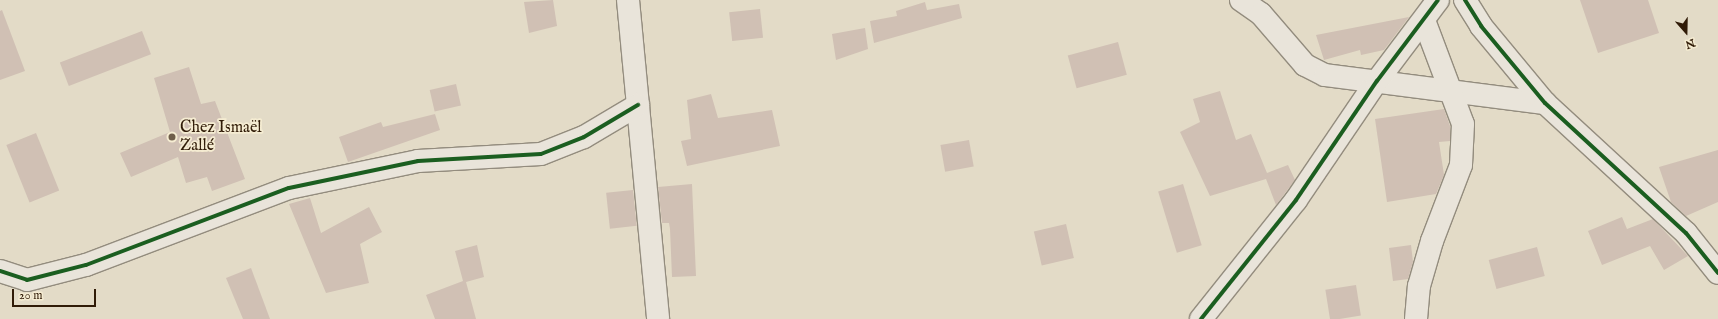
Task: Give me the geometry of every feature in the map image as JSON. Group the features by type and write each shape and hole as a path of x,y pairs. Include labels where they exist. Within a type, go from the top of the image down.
{"street":[{"path":"628,0 658,319"},
{"path":"1242,0 1261,14 1305,66 1326,75 1545,103"},
{"path":"1201,319 1296,200 1377,81 1438,0"},
{"path":"1466,0 1481,26 1545,103 1686,233 1718,273"},
{"path":"1416,319 1419,286 1432,241 1461,165 1463,124 1424,20"},
{"path":"0,271 27,280 86,265 289,188 418,161 541,154 584,137 638,105"}],"building":[{"path":"553,0 557,26 529,33 524,2"},
{"path":"1580,0 1648,0 1659,33 1598,53"},
{"path":"925,2 927,10 959,4 962,18 874,43 870,21 897,16 896,11"},
{"path":"760,9 763,38 732,41 729,12"},
{"path":"2,10 25,71 0,80 0,11"},
{"path":"1409,17 1384,50 1361,55 1360,50 1324,60 1316,35"},
{"path":"865,28 868,49 836,60 832,34"},
{"path":"142,31 151,54 69,86 60,63"},
{"path":"1118,42 1127,75 1077,88 1068,55"},
{"path":"189,67 201,104 215,101 245,179 212,191 207,177 186,183 178,157 131,177 120,153 170,132 154,78"},
{"path":"456,84 461,105 435,112 430,90"},
{"path":"1220,91 1236,140 1251,134 1267,173 1288,165 1295,180 1276,205 1266,179 1210,196 1180,132 1200,122 1193,99"},
{"path":"711,94 718,118 772,110 780,146 687,166 681,141 691,139 687,100"},
{"path":"1444,109 1450,126 1450,141 1439,142 1444,175 1436,194 1387,202 1375,119"},
{"path":"435,114 440,130 348,162 339,137 381,122 383,127"},
{"path":"36,133 59,190 30,202 6,145"},
{"path":"969,140 974,167 945,172 940,145"},
{"path":"1718,150 1718,202 1686,216 1671,202 1659,167"},
{"path":"692,184 696,276 672,277 670,229 669,223 662,223 658,187"},
{"path":"1183,184 1202,245 1177,253 1158,192"},
{"path":"633,190 637,226 610,229 606,193"},
{"path":"310,198 321,233 369,207 382,232 360,244 369,283 326,293 289,204"},
{"path":"1622,217 1627,229 1653,219 1688,256 1664,270 1650,246 1602,265 1588,231"},
{"path":"1066,224 1074,258 1042,266 1034,231"},
{"path":"477,245 484,277 466,282 476,319 435,319 426,295 463,281 455,251"},
{"path":"1411,245 1413,262 1408,279 1393,281 1389,248"},
{"path":"1537,247 1545,276 1496,289 1489,260"},
{"path":"251,268 270,319 243,319 226,278"},
{"path":"1356,285 1361,316 1330,319 1325,290"}],"cycle path":[{"path":"1201,319 1296,200 1377,81 1438,0"},
{"path":"1465,0 1481,26 1545,103 1686,233 1718,273"},
{"path":"0,271 27,280 86,265 289,188 418,161 541,154 584,137 638,105"}],"place":[{"name":"Chez Ismaël Zallé","path":"172,137"}]}
